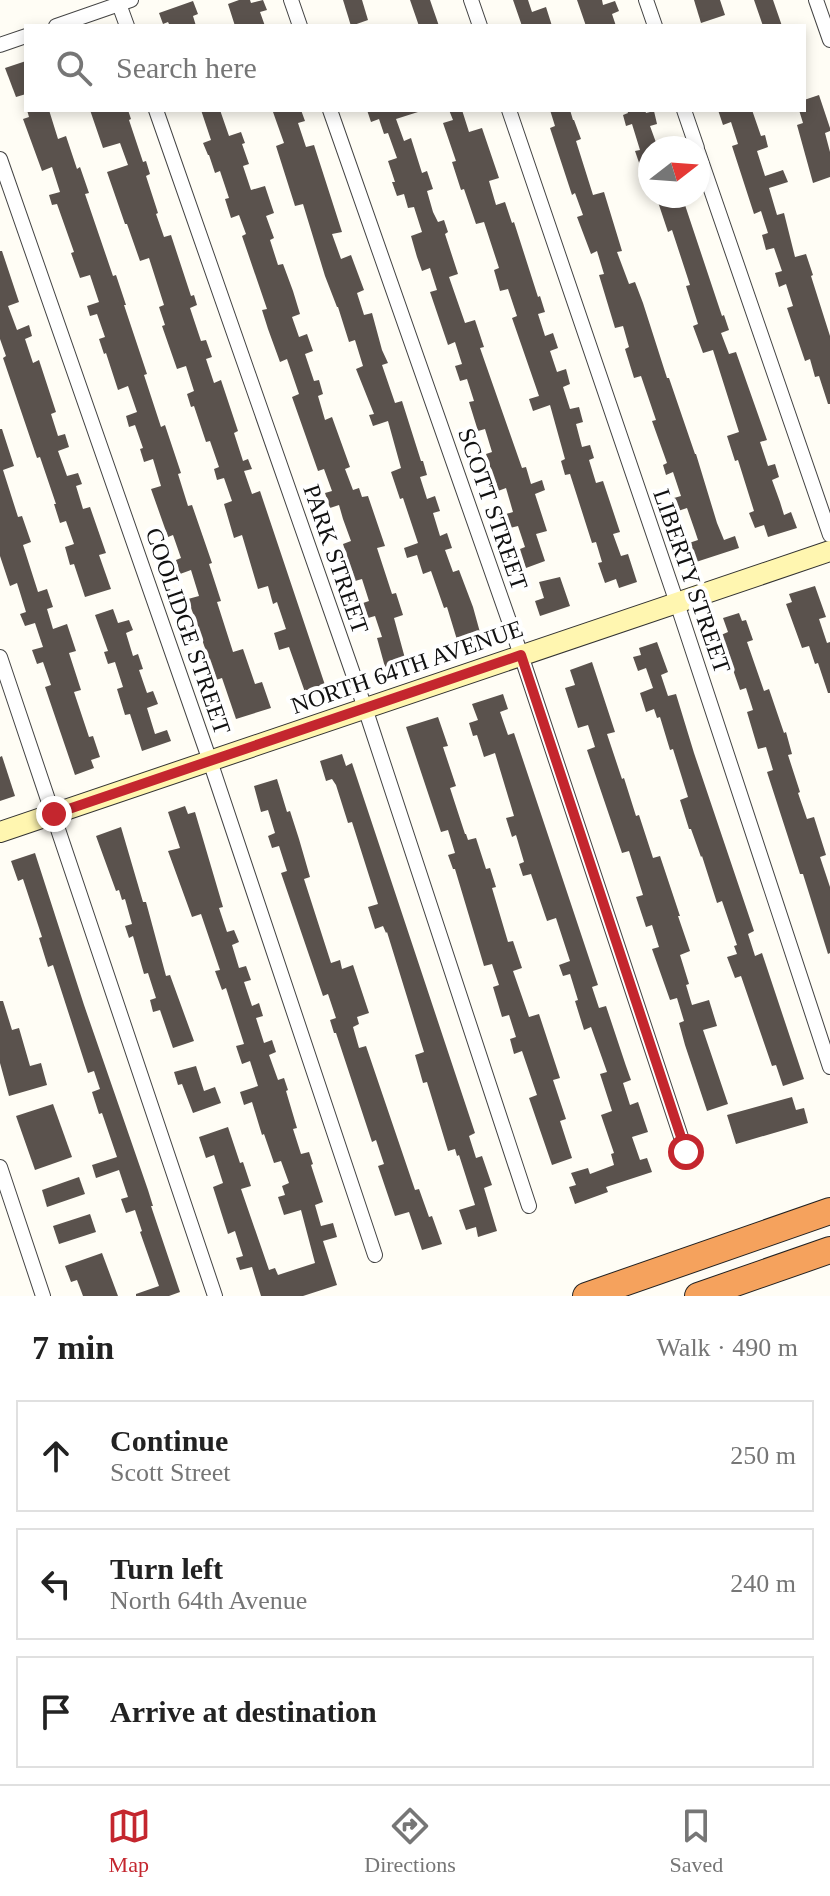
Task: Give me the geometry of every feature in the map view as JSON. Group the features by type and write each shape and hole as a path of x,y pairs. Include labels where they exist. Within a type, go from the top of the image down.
{"highway":[{"path":"586,1296 830,1211"},
{"path":"698,1296 830,1250"}],"street":[{"path":"291,0 299,24"},
{"path":"471,0 479,24"},
{"path":"646,0 654,24"},
{"path":"816,0 830,40"},
{"path":"62,24 125,2 127,24"},
{"path":"0,45 24,37"},
{"name":"PARK STREET","path":"157,112 365,708 529,1206"},
{"name":"SCOTT STREET","path":"331,112 521,655 686,1152"},
{"name":"LIBERTY STREET","path":"510,112 677,603 830,1067"},
{"path":"685,112 692,136"},
{"name":"COOLIDGE STREET","path":"0,159 210,761 375,1255"},
{"path":"710,188 830,535"},
{"name":"NORTH 64TH AVENUE","path":"0,832 830,551"},
{"path":"0,657 215,1296"},
{"path":"0,1167 43,1296"}],"building":[{"path":"239,0 250,0 251,3 263,0 267,10 260,12 264,24 234,24 228,4"},
{"path":"343,0 362,0 368,20 350,24"},
{"path":"410,0 430,0 438,24 418,24"},
{"path":"513,0 528,0 532,12 546,7 551,24 521,24"},
{"path":"577,0 602,0 603,5 615,1 619,11 612,14 615,24 585,24"},
{"path":"694,0 720,0 725,15 701,23"},
{"path":"754,0 773,0 781,24 762,24"},
{"path":"193,1 198,14 193,16 195,24 163,24 159,13"},
{"path":"24,62 24,95 16,97 5,68"},
{"path":"819,95 830,128 825,133 830,152 830,177 813,183 797,125 803,123 800,112 806,112 806,99"},
{"path":"28,112 50,112 58,139 66,136 77,169 80,167 89,193 85,194 126,305 161,427 165,425 188,506 192,505 212,563 209,564 221,601 217,602 233,652 243,649 255,684 262,682 271,708 236,719 222,678 216,680 188,599 199,596 191,570 180,574 176,560 181,558 173,535 168,537 151,489 161,486 153,459 144,462 135,425 129,427 126,416 137,412 128,386 118,390 99,339 105,337 97,314 90,316 87,306 99,302 90,275 80,278 57,204 52,205 49,195 60,192 52,167 42,171 23,119 29,117"},
{"path":"91,112 129,112 143,162 146,161 150,174 146,176 164,237 171,235 191,296 194,295 197,305 190,308 201,341 206,340 212,357 206,359 214,383 221,380 238,431 234,433 243,461 248,459 252,469 244,471 252,494 260,491 326,688 306,695 289,647 279,650 274,633 286,629 277,602 273,604 268,586 258,589 242,535 234,538 224,504 232,501 224,478 217,480 214,469 219,467 210,441 206,442 194,406 191,407 187,394 194,391 186,366 177,369 162,326 165,325 159,307 164,305 149,258 140,261 107,172 128,165 120,143 103,148"},
{"path":"202,112 221,112 229,136 241,132 249,164 243,166 251,190 265,186 274,213 266,216 274,238 270,240 278,265 283,264 300,314 292,317 299,337 307,334 313,351 305,354 314,381 319,380 323,394 318,396 325,420 332,417 350,467 345,469 353,490 359,488 362,497 368,496 385,546 377,548 392,594 396,593 403,615 394,618 406,662 385,667 377,638 382,637 375,616 368,618 363,603 369,601 362,579 355,581 343,544 351,541 339,505 330,508 325,493 332,491 324,469 318,471 292,397 299,394 287,359 280,362 268,329 262,310 267,309 242,236 246,234 239,215 231,218 225,199 229,198 220,171 215,173 203,143 211,140"},
{"path":"273,112 302,112 305,121 298,123 306,147 314,145 342,232 332,234 341,259 351,255 364,290 357,293 364,315 372,313 388,363 382,365 395,403 402,401 423,461 427,475 420,477 427,499 435,496 440,511 433,513 440,536 447,533 452,548 445,550 453,572 459,570 481,636 458,643 431,571 423,574 417,555 407,558 404,548 418,543 391,472 401,468 388,421 373,426 369,415 374,414 356,369 363,366 355,340 349,342 303,204 295,206 276,146 284,143"},
{"path":"368,112 418,112 396,119 404,141 411,138 422,173 427,171 433,189 427,191 433,212 438,222 444,220 448,232 445,234 458,274 449,277 465,323 475,320 484,347 480,348 522,468 526,467 531,484 542,480 545,490 535,494 547,531 536,534 545,561 526,568 520,549 525,547 518,526 510,528 506,514 513,512 506,488 498,491 486,454 492,452 485,429 478,431 469,402 474,401 467,379 460,381 455,366 462,364 455,342 448,345 430,292 437,290 430,268 422,271 417,257 411,236 422,232 414,207 408,208 404,194 397,196 392,182 395,182 388,161 397,158 388,133 384,134 379,119 371,122"},
{"path":"450,112 463,112 469,132 482,128 499,178 489,181 496,205 505,202 514,222 545,312 538,314 545,336 553,333 558,348 550,351 557,372 566,369 570,384 563,387 570,409 579,407 583,422 576,424 582,447 590,445 594,458 589,460 596,483 603,481 620,532 613,534 621,556 628,554 637,582 619,588 616,579 605,583 598,563 602,562 596,542 592,543 570,474 565,475 561,461 565,459 550,405 533,411 529,399 539,396 512,318 517,316 508,289 500,291 494,270 499,268 484,222 476,224 452,162 456,161 443,123 453,120"},
{"path":"551,112 571,112 581,139 576,141 593,195 604,192 622,251 617,252 629,284 635,282 643,303 717,523 724,540 735,536 739,548 696,562 689,543 698,540 687,508 678,511 674,498 681,496 673,472 666,475 663,465 667,463 652,421 656,420 641,376 634,378 625,349 629,347 623,326 615,328 599,275 604,274 597,251 591,254 577,217 583,215 575,193 572,195 550,128 555,126"},
{"path":"628,112 654,112 657,124 650,126 654,136 638,136 638,144 632,124 626,126 623,115"},
{"path":"719,112 753,112 768,147 757,151 765,176 783,170 788,182 769,188 777,215 784,213 795,257 806,254 813,275 830,336 830,404 819,376 815,377 810,359 805,361 787,308 793,306 786,284 779,287 775,273 782,271 774,248 766,250 762,235 768,233 761,211 754,214 732,146 738,144 731,122 723,125"},
{"path":"660,208 686,208 729,330 721,333 729,354 736,352 767,440 760,442 768,466 775,464 779,477 772,480 784,515 791,512 797,528 768,537 764,525 755,528 749,513 754,511 727,436 739,432 713,350 703,353 693,326 698,324 686,286 690,285 672,230 668,232"},
{"path":"0,251 19,302 8,306 17,330 29,325 32,336 25,339 33,363 39,360 56,412 51,414 58,436 65,434 69,447 58,451 67,476 78,473 82,484 76,486 83,509 90,507 106,553 99,555 111,589 85,597 65,547 74,544 66,521 60,523 40,457 37,458 3,358 6,356 0,339"},
{"path":"0,429 14,466 3,470 18,517 22,516 31,542 23,545 38,592 47,589 53,607 47,609 53,629 67,624 76,651 69,653 81,690 74,692 89,737 93,736 100,757 91,760 94,768 75,775 45,687 51,685 43,662 37,664 32,650 43,647 35,623 25,626 20,614 26,612 17,583 10,586 0,556"},
{"path":"560,577 570,606 540,616 535,601 544,598 539,582"},
{"path":"815,586 826,617 819,619 827,643 830,642 830,693 809,646 802,648 786,604 792,602 789,594"},
{"path":"113,609 118,623 129,620 133,630 126,633 133,656 138,654 143,669 139,670 147,693 153,691 158,704 147,708 155,734 167,730 171,741 142,751 130,714 125,715 117,689 123,687 115,662 108,664 104,652 108,651 95,615"},
{"path":"739,613 742,621 746,620 753,640 747,642 764,691 769,689 786,732 792,754 788,755 807,819 814,817 826,855 820,857 830,887 828,954 767,772 773,770 766,747 758,749 747,712 753,710 746,688 740,690 721,635 728,632 723,618"},
{"path":"657,642 668,672 661,675 668,696 676,694 754,931 748,934 755,956 762,953 804,1079 783,1086 776,1065 772,1066 741,976 735,978 727,957 737,954 734,946 737,945 722,901 717,903 702,856 689,829 680,800 688,797 673,749 670,750 660,717 657,718 654,709 646,712 640,693 653,688 646,668 638,671 633,657 641,655 639,648"},
{"path":"592,662 615,732 607,734 622,779 636,816 639,815 653,858 660,856 680,916 690,951 680,955 692,1005 709,1000 717,1026 703,1030 728,1104 707,1111 679,1023 684,1021 677,998 670,1000 652,949 659,947 652,925 646,927 636,897 643,895 629,851 622,853 587,750 595,747 588,725 578,728 565,688 575,685 570,670"},
{"path":"503,694 508,709 500,712 508,735 514,733 598,985 592,987 599,1008 606,1006 631,1080 623,1083 630,1105 638,1102 648,1132 632,1137 640,1160 647,1158 652,1172 606,1187 608,1192 575,1204 569,1187 576,1185 571,1173 588,1168 590,1174 614,1165 611,1154 614,1153 601,1115 612,1111 600,1074 607,1072 591,1027 584,1030 570,974 563,976 559,965 570,961 556,918 547,921 531,874 523,876 519,864 524,862 516,835 512,837 506,818 514,816 495,753 484,757 477,735 473,736 469,723 478,720 472,704"},
{"path":"438,717 448,746 443,747 456,786 450,788 465,834 468,840 476,838 486,869 490,868 496,887 492,888 508,942 513,941 522,968 513,971 529,1017 539,1014 560,1078 553,1080 566,1119 560,1121 572,1158 552,1165 529,1098 537,1095 522,1051 514,1054 510,1039 516,1037 509,1015 502,1017 493,987 499,985 492,964 484,966 448,855 455,853 448,830 441,832 406,727"},
{"path":"342,754 346,766 352,763 475,1133 469,1136 476,1158 482,1156 492,1185 484,1188 497,1231 478,1237 476,1227 466,1230 459,1210 475,1205 459,1155 455,1149 448,1151 427,1082 423,1083 415,1055 424,1052 387,932 383,926 375,929 368,907 378,904 352,822 348,823 336,785 332,779 326,781 320,761"},
{"path":"0,757 15,796 0,801"},
{"path":"277,779 299,839 310,877 304,879 331,963 340,960 342,969 353,965 369,1013 357,1017 359,1024 353,1027 359,1048 366,1046 415,1190 419,1189 442,1244 422,1250 409,1212 395,1216 378,1166 384,1164 376,1140 372,1142 330,1020 336,1018 328,994 323,996 281,873 287,871 279,846 272,848 268,836 275,833 268,810 261,812 254,786"},
{"path":"185,806 188,814 195,812 223,907 219,908 227,932 234,930 239,942 232,945 239,968 246,966 251,980 244,982 252,1006 259,1003 263,1016 256,1018 264,1043 272,1040 276,1052 269,1055 278,1080 284,1078 288,1090 297,1128 293,1129 301,1154 309,1152 313,1164 323,1202 315,1205 321,1226 333,1223 337,1237 323,1241 337,1285 303,1296 261,1296 252,1267 240,1270 236,1258 243,1256 235,1231 228,1234 213,1187 223,1183 214,1155 206,1158 199,1137 228,1127 251,1186 241,1189 269,1270 275,1268 278,1275 315,1263 301,1210 284,1215 278,1197 285,1195 282,1186 289,1183 281,1161 274,1163 252,1102 244,1105 240,1092 258,1086 250,1061 242,1064 236,1046 244,1044 226,988 222,990 215,971 220,970 201,914 192,917 168,851 180,848 168,812"},
{"path":"121,827 166,976 170,975 194,1041 173,1048 160,1010 153,1012 150,1000 156,998 148,973 144,974 133,936 129,938 125,926 132,924 125,899 122,900 119,890 116,891 96,836"},
{"path":"35,853 180,1292 169,1296 136,1296 159,1286 135,1210 126,1213 121,1199 128,1197 119,1170 96,1178 92,1165 117,1157 92,1092 100,1089 94,1071 88,1073 53,965 48,967 39,938 42,937 23,879 18,881 11,861"},
{"path":"0,1001 3,1001 12,1030 19,1028 30,1066 41,1063 47,1085 9,1096 0,1063"},
{"path":"196,1066 204,1091 215,1087 221,1103 193,1113 174,1072"},
{"path":"792,1097 796,1110 804,1108 808,1123 736,1144 727,1115"},
{"path":"53,1104 72,1157 35,1170 16,1116"},
{"path":"79,1177 85,1194 47,1207 42,1190"},
{"path":"90,1214 96,1232 59,1244 53,1226"},
{"path":"102,1253 118,1296 83,1296 77,1280 71,1282 65,1266"}],"route":[{"path":"54,814 521,655 686,1152"}]}
